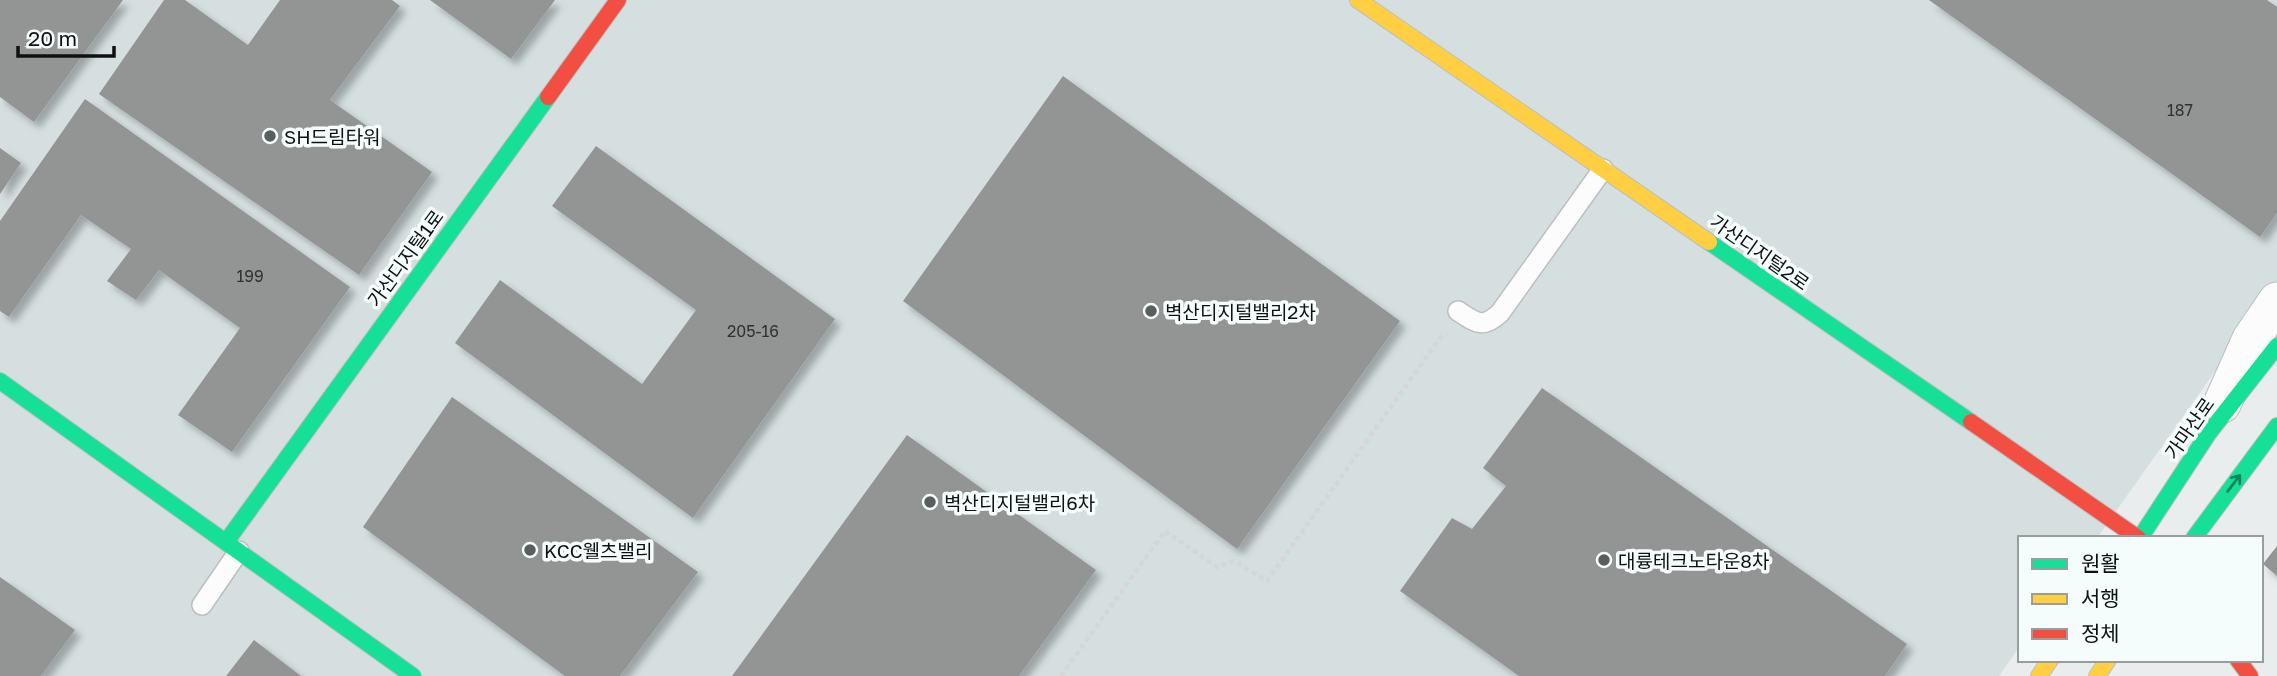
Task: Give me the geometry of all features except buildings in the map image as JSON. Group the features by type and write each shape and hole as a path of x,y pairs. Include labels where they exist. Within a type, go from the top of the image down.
{"street":[{"name":"가산디지털1로","path":"232,546 618,0"},
{"name":"가산디지털2로","path":"1358,0 2136,536"},
{"path":"2208,434 2251,339 2277,300"},
{"name":"가마산로","path":"2140,536 2208,434 2277,346"},
{"path":"0,381 232,546 401,673"},
{"path":"2195,536 2277,426"}],"lane":[{"path":"1466,316 1484,323 1500,313 1604,169"},
{"path":"202,605 232,546"}],"path":[{"path":"1061,676 1165,531 1217,567 1234,561 1267,581 1440,338 1466,316"}],"shaded area":[{"path":"0,0 2277,0 2277,284 2098,536 2018,536 2018,649 1999,676 0,676"}],"traffic: fast":[{"path":"226,542 548,97"},
{"path":"1709,242 1971,422"},
{"path":"2141,536 2208,434 2277,346"},
{"path":"0,381 413,676"},
{"path":"2195,536 2277,426"}],"traffic: slow":[{"path":"1358,0 1709,242"},
{"path":"2039,676 2049,662"},
{"path":"2097,676 2107,662"}],"traffic: jam":[{"path":"548,97 618,0"},
{"path":"1971,422 2135,536"},
{"path":"2240,662 2250,676"}],"place":[{"name":"SH드림타워","path":"270,136"},
{"name":"벽산디지털밸리2차","path":"1151,311"},
{"name":"벽산디지털밸리6차","path":"930,502"},
{"name":"KCC웰츠밸리","path":"530,550"},
{"name":"대륭테크노타운8차","path":"1604,560"}]}
